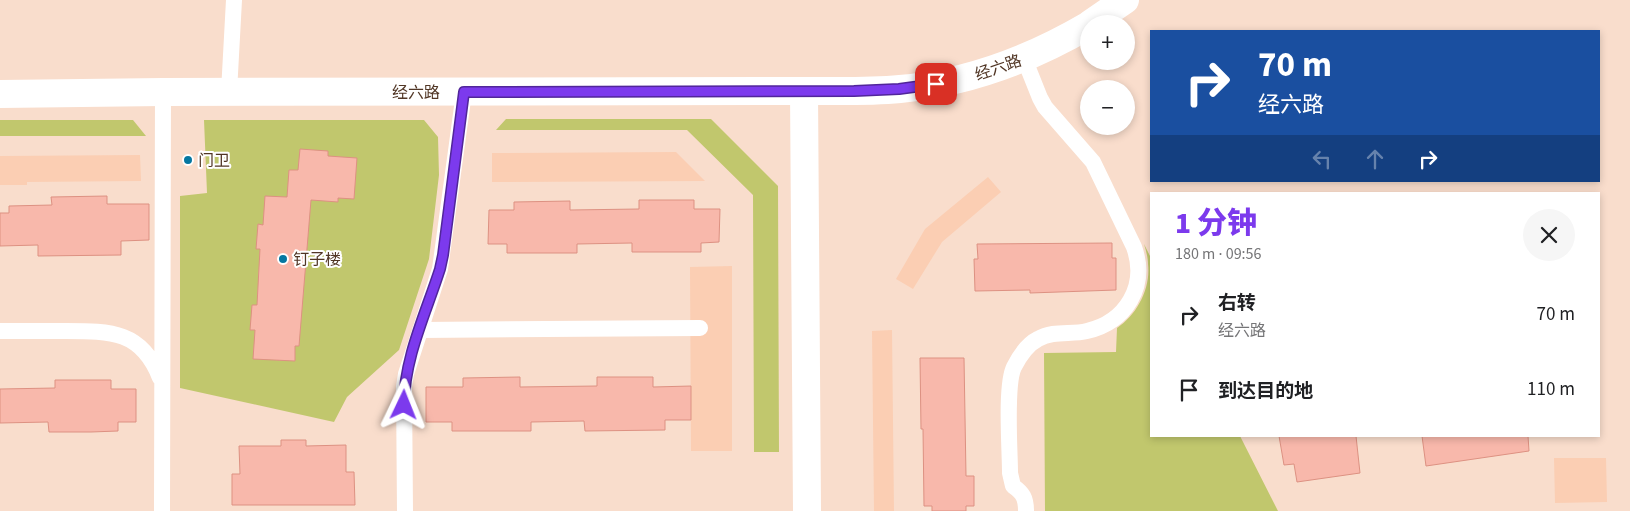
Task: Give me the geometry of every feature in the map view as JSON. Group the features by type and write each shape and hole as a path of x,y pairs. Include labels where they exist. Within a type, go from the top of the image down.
{"street":[{"name":"经六路","path":"1102,15 1125,0"},
{"name":"经六路","path":"0,94 899,89 936,84 984,73 1062,41 1080,30"},
{"path":"804,91 807,511"}],"lane":[{"path":"229,92 234,0"},
{"path":"1024,58 1042,102 1093,162 1134,247 1138,257 1139,270 1134,292 1123,312 1111,322 1085,332 1049,334 1038,339 1027,348 1013,369 1009,384 1010,473 1012,486 1022,493 1026,511"},
{"path":"162,511 163,92"},
{"path":"405,511 404,387 409,363 443,255 464,92"},
{"path":"420,330 700,328"},
{"path":"0,331 95,331 121,335 134,342 146,352 156,366 162,383"}],"shaded area":[{"path":"676,152 705,181 492,182 492,153"},
{"path":"140,155 141,181 27,182 27,185 0,185 0,156"},
{"path":"988,177 1001,192 942,242 913,289 896,279 925,229"},
{"path":"732,266 732,451 691,451 690,267"},
{"path":"892,330 894,511 874,511 872,331"},
{"path":"1554,458 1606,458 1607,502 1555,503"}],"green space":[{"path":"506,119 711,119 778,186 779,452 754,452 753,195 687,130 496,130"},
{"path":"0,120 133,120 146,136 0,136"},
{"path":"204,120 424,120 438,137 439,175 429,259 399,350 347,397 334,422 180,388 180,196 207,193"},
{"path":"1144,244 1150,256 1150,437 1241,437 1278,511 1045,511 1044,353 1116,352 1117,328 1131,316 1145,291 1148,273 1147,254"}],"building":[{"name":"钉子楼","path":"300,149 328,151 328,156 357,158 354,199 338,198 338,202 311,200 299,346 295,346 295,361 253,359 255,330 250,330 252,305 257,305 260,249 256,249 258,224 263,225 265,196 287,197 289,170 298,170"},
{"path":"107,196 107,204 149,204 149,240 121,241 121,255 38,256 38,245 0,246 0,213 9,213 9,206 52,205 51,197"},
{"path":"639,200 694,200 694,209 720,209 719,242 701,243 701,252 632,252 632,243 577,244 577,253 507,253 507,244 488,244 489,210 514,210 514,202 570,201 570,210 639,209"},
{"path":"1112,243 1112,258 1116,258 1116,290 1030,293 1030,290 975,291 974,259 978,259 977,244"},
{"path":"920,358 964,358 966,476 974,476 974,506 966,506 966,511 932,511 932,506 924,506"},
{"path":"520,377 520,387 597,386 597,377 653,377 653,387 691,386 691,420 665,420 665,430 585,431 584,421 531,422 531,431 452,431 452,422 426,422 426,387 463,387 463,378"},
{"path":"55,380 111,380 111,389 136,389 136,422 118,422 118,431 91,432 49,432 48,422 0,423 0,389 55,388"},
{"path":"1279,437 1356,437 1360,473 1297,482 1294,464 1284,465"},
{"path":"1422,437 1528,437 1529,451 1426,466"},
{"path":"281,440 306,440 306,446 346,445 346,472 354,472 355,505 232,505 232,474 240,474 239,446 281,446"}],"place":[{"name":"门卫","path":"188,160"},
{"name":"钉子楼","path":"283,259"}],"route":[{"path":"404,405 406,374 443,255 464,92 854,91 899,89 936,84"}]}
